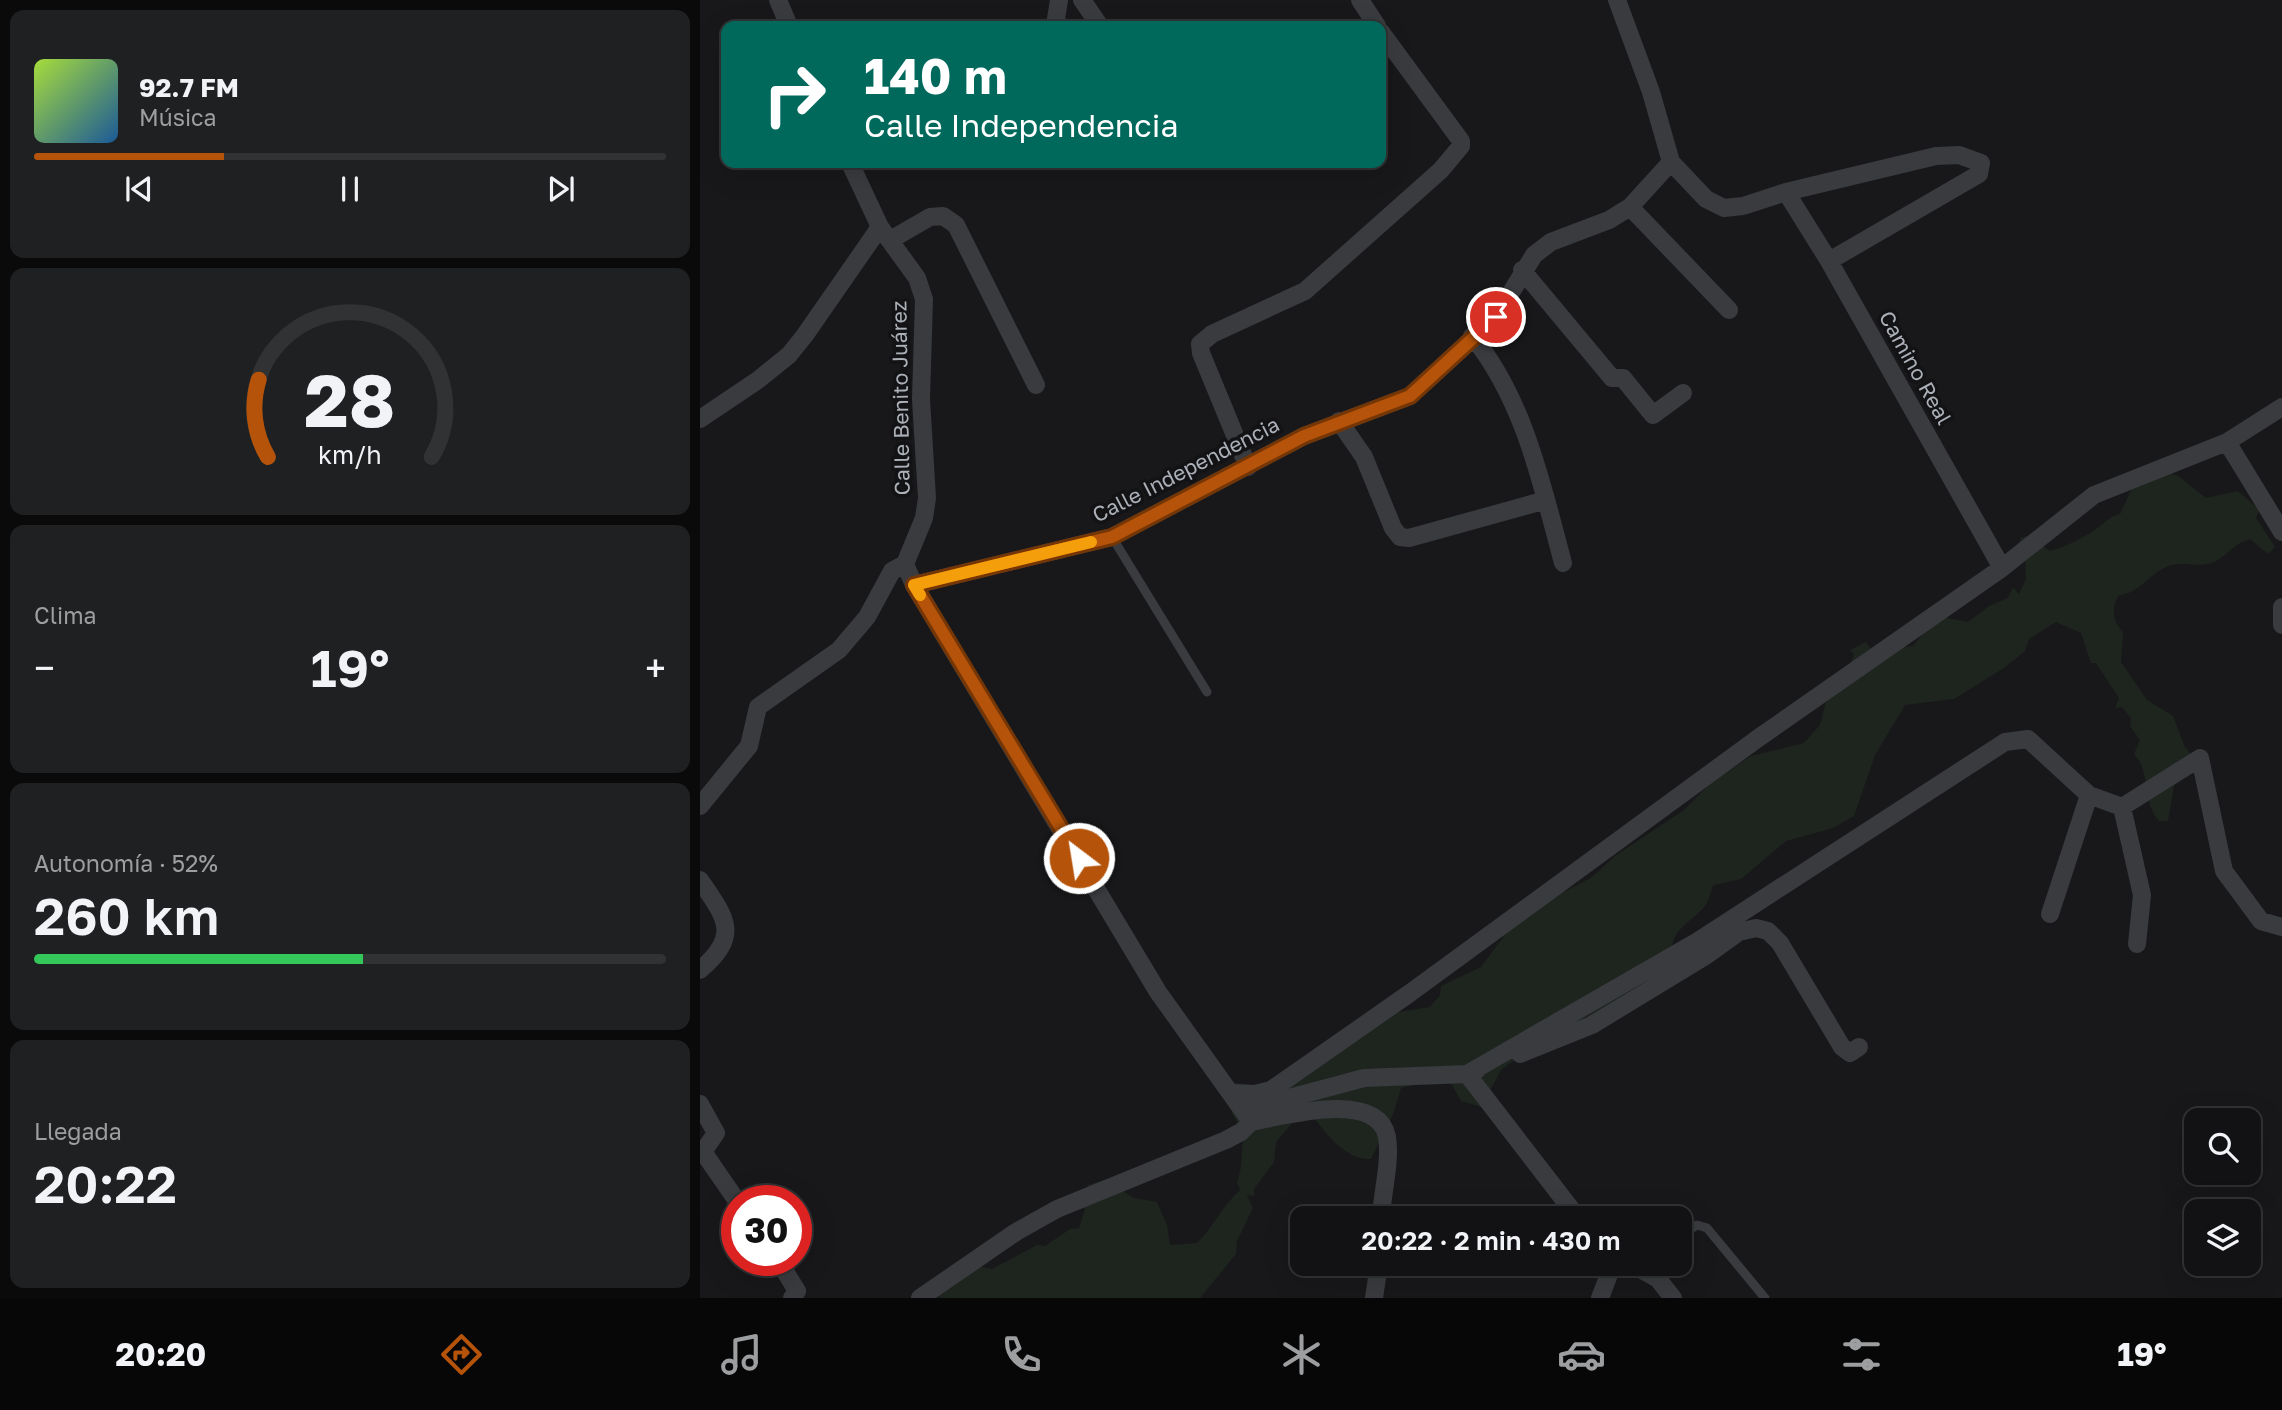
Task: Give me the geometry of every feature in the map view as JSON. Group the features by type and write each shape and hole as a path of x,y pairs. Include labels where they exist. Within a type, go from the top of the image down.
{"street":[{"path":"778,0 787,21"},
{"path":"1057,21 1059,0"},
{"path":"1082,0 1097,21"},
{"path":"1360,0 1374,21"},
{"path":"1617,0 1651,92 1671,162 1706,199 1724,208 1743,206 1786,192 1936,156 1959,155 1981,163 1979,174 1829,261"},
{"path":"1248,467 1200,353 1200,344 1212,334 1304,291 1441,170 1461,146 1461,141 1386,40"},
{"name":"Calle Independencia","path":"914,585 1112,537 1304,436 1410,396 1472,336 1496,317 1522,270 1551,242 1609,220 1629,207 1671,162"},
{"name":"Calle Benito Juárez","path":"853,168 886,233 917,278 924,299 921,399 927,498 923,518 905,564"},
{"name":"Camino Real","path":"1786,192 1829,261 2002,568"},
{"path":"1629,207 1729,310"},
{"path":"700,419 758,380 789,355 886,233 930,217 943,216 956,225 1036,385"},
{"path":"1522,270 1612,378 1623,378 1653,415 1683,393"},
{"path":"1472,336 1506,383 1546,500 1563,563"},
{"path":"1233,1094 1255,1094 1282,1082 1410,993 1757,739 2002,568 2094,495 2227,442 2282,407"},
{"path":"1339,421 1364,457 1392,528 1400,537 1409,538 1546,500"},
{"path":"2227,442 2282,532"},
{"path":"700,806 749,747 758,707 839,650 867,617 892,571 905,564 914,585 1158,992 1248,1116"},
{"path":"2282,607 2282,625"},
{"path":"1467,1074 1698,941 2006,742 2028,739 2089,795 2122,807"},
{"path":"2122,807 2200,758 2224,871 2261,921 2282,927"},
{"path":"2050,914 2089,795"},
{"path":"2122,807 2142,895 2137,944"},
{"path":"700,880 724,914 726,928 719,954 700,970"},
{"path":"920,1298 1016,1233 1057,1209 1226,1140 1241,1132 1248,1116 1364,1078 1467,1074 1592,1026 1739,932 1756,928 1768,931 1780,943 1842,1047 1850,1053 1859,1047"},
{"path":"1467,1074 1568,1206"},
{"path":"700,1104 716,1133 705,1149 706,1156 726,1185"},
{"path":"1248,1116 1325,1109 1372,1114 1383,1124 1387,1139 1382,1206"},
{"path":"788,1276 797,1291 792,1298"},
{"path":"1376,1294 1377,1276"},
{"path":"1600,1298 1608,1276"},
{"path":"1654,1276 1673,1298"}],"lane":[{"path":"1112,537 1208,692"},
{"path":"1692,1228 1697,1225 1707,1228 1765,1298"}],"shaded area":[{"path":"2163,473 2177,475 2206,498 2238,491 2260,508 2256,518 2275,547 2268,554 2250,539 2208,564 2169,566 2133,591 2118,596 2114,606 2117,624 2123,632 2121,662 2147,700 2173,716 2185,747 2193,756 2174,786 2168,821 2159,821 2153,813 2143,770 2134,754 2140,740 2130,726 2131,718 2122,707 2115,708 2119,698 2096,663 2091,663 2081,633 2056,622 2029,639 2025,651 2004,668 1954,699 1905,705 1875,755 1854,816 1833,828 1786,841 1741,879 1713,885 1705,906 1674,938 1673,953 1658,979 1525,1052 1501,1070 1481,1107 1461,1101 1452,1085 1443,1079 1401,1088 1394,1112 1371,1159 1354,1156 1346,1151 1313,1116 1300,1114 1276,1142 1274,1162 1254,1189 1254,1196 1247,1195 1253,1208 1237,1241 1236,1254 1200,1298 937,1298 980,1267 992,1269 1037,1245 1045,1246 1070,1229 1079,1228 1085,1209 1078,1202 1088,1185 1104,1180 1134,1198 1157,1202 1167,1225 1170,1245 1197,1243 1240,1190 1237,1182 1244,1133 1231,1112 1239,1107 1231,1087 1235,1083 1256,1086 1272,1083 1380,1015 1430,1007 1440,995 1441,986 1481,967 1527,905 1566,891 1592,877 1615,856 1684,810 1711,783 1751,756 1804,743 1820,725 1826,702 1844,679 1854,655 1850,650 1866,642 1873,652 1913,646 1937,616 1968,622 1989,606 2008,598 2013,587 2019,594 2026,579 2025,555 2019,548 2020,538 2027,536 2050,551 2071,543 2120,514 2132,488"}],"slow traffic":[{"path":"920,595 914,585 967,575 1091,542"}],"route":[{"path":"1079,858 914,585 967,575 1112,537 1304,436 1410,396 1472,336 1496,317"}]}
